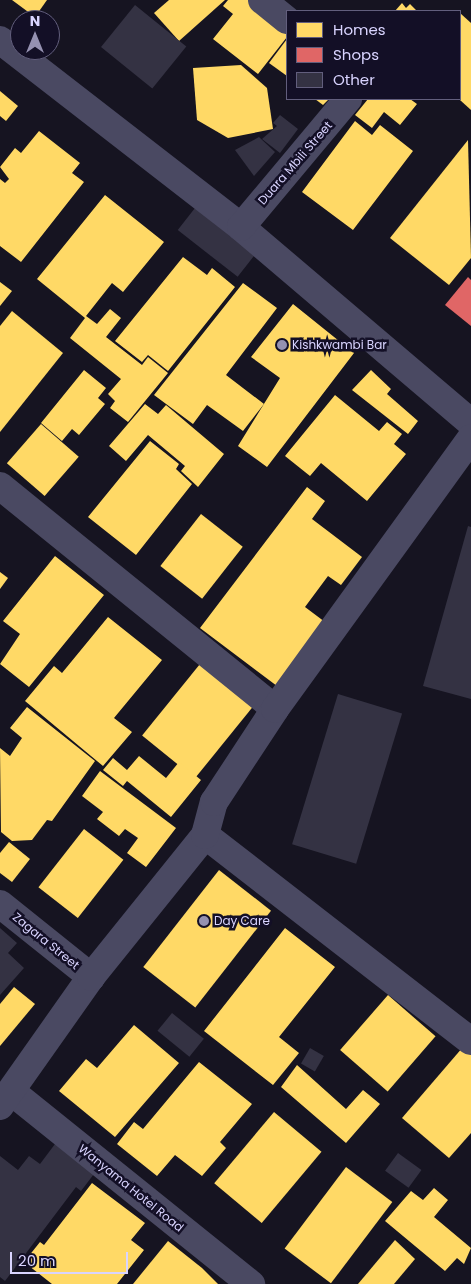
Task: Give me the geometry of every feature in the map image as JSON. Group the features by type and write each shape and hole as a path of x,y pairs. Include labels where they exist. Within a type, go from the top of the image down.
{"street":[{"path":"262,0 286,19"},
{"path":"0,40 241,226 471,423"},
{"name":"Duara Mbili Street","path":"241,226 347,100"},
{"path":"6,1099 91,977 206,835 214,802 275,709 471,438"},
{"path":"0,486 275,709"},
{"path":"206,835 471,1041"},
{"name":"Zagara Street","path":"0,904 91,977"},
{"name":"Wanyama Hotel Road","path":"6,1099 251,1284"}],"building: Homes":[{"path":"12,0 47,0 40,10 26,10"},
{"path":"169,0 225,0 179,41 154,13"},
{"path":"228,0 256,0 286,26 286,38 258,74 213,39 233,14 223,6"},
{"path":"402,3 406,8 410,4 416,10 396,10"},
{"path":"461,14 471,23 471,110 460,100"},
{"path":"286,40 286,75 269,63"},
{"path":"241,65 267,88 273,129 228,138 197,120 193,68"},
{"path":"0,91 18,106 6,121 0,116"},
{"path":"316,100 328,100 323,105"},
{"path":"367,100 411,100 417,104 400,125 384,112 372,128 355,115"},
{"path":"355,121 372,135 380,125 413,151 353,230 302,192"},
{"path":"39,131 80,163 72,173 84,182 21,262 0,246 0,179 5,183 9,179 0,167 15,148 21,153"},
{"path":"468,140 471,258 449,285 390,238"},
{"path":"105,195 164,242 123,292 112,283 86,316 97,324 110,309 121,318 106,337 142,365 148,357 168,373 128,422 110,408 115,401 108,394 121,379 70,338 85,318 37,279"},
{"path":"183,257 207,275 212,268 235,287 168,371 148,355 142,362 115,341"},
{"path":"0,282 12,291 0,306"},
{"path":"243,283 277,308 226,375 264,404 243,431 207,405 193,424 154,395"},
{"path":"293,304 354,353 267,467 238,446 280,378 251,357"},
{"path":"12,311 63,353 0,432 0,326"},
{"path":"84,370 106,388 98,398 105,404 79,435 72,429 62,441 41,423"},
{"path":"371,370 391,389 387,394 418,421 408,434 352,390"},
{"path":"335,395 379,431 387,422 402,434 394,444 406,454 367,501 321,463 310,476 285,456"},
{"path":"145,404 158,414 166,405 224,454 198,487 181,471 185,466 148,435 126,461 109,446"},
{"path":"41,424 79,457 45,496 7,463"},
{"path":"150,441 179,464 176,469 192,484 136,555 88,517"},
{"path":"307,487 325,501 312,519 362,557 341,585 328,576 305,607 325,622 277,686 200,628"},
{"path":"201,514 243,547 202,599 160,566"},
{"path":"55,556 104,595 29,687 0,664 20,634 3,621"},
{"path":"0,572 8,578 0,589"},
{"path":"108,617 162,660 114,718 132,732 103,766 25,701 54,666 62,673"},
{"path":"200,664 253,707 195,778 142,735"},
{"path":"27,707 95,761 52,821 47,820 32,840 12,841 1,832 0,748 10,756 22,738 10,728"},
{"path":"139,756 166,778 179,762 201,780 171,817 127,781 123,786 103,770 113,758 127,770"},
{"path":"100,771 176,828 146,867 127,853 138,838 125,829 119,836 97,819 103,812 82,796"},
{"path":"84,829 123,860 78,918 38,887"},
{"path":"9,842 30,859 12,882 0,873 0,853"},
{"path":"219,870 271,911 195,1008 143,967"},
{"path":"285,928 335,967 279,1037 299,1053 273,1085 204,1031"},
{"path":"14,987 35,1004 0,1046 0,1004"},
{"path":"388,995 436,1036 388,1091 340,1050"},
{"path":"134,1025 179,1063 115,1137 59,1091 86,1059 97,1068"},
{"path":"463,1047 471,1054 471,1133 449,1158 402,1118"},
{"path":"199,1062 252,1104 220,1142 226,1148 202,1176 175,1155 157,1176 117,1144 134,1122 143,1129"},
{"path":"297,1065 346,1109 363,1090 380,1104 346,1143 281,1087"},
{"path":"274,1112 321,1152 262,1223 214,1183"},
{"path":"346,1167 392,1202 331,1283 285,1248"},
{"path":"92,1183 145,1223 131,1240 144,1250 117,1284 52,1284 24,1262 40,1242 44,1245"},
{"path":"434,1188 448,1200 434,1217 471,1248 464,1264 457,1258 445,1271 385,1221 411,1191 423,1200"},
{"path":"395,1240 415,1259 394,1284 358,1284"},
{"path":"168,1241 202,1268 218,1284 133,1284"}],"building: Shops":[{"path":"468,277 471,280 471,326 445,305"}],"building: Other":[{"path":"135,5 186,47 152,89 101,47"},
{"path":"280,115 298,129 280,153 262,139 277,126 273,123"},
{"path":"259,137 275,152 254,176 235,150"},
{"path":"195,208 255,255 238,277 178,230"},
{"path":"468,526 471,527 471,699 423,686"},
{"path":"338,694 402,714 356,864 292,844"},
{"path":"0,928 17,943 8,953 24,968 0,995"},
{"path":"172,1013 204,1039 189,1057 158,1031"},
{"path":"310,1048 324,1056 315,1072 301,1064"},
{"path":"58,1140 97,1170 81,1191 76,1187 5,1281 0,1277 0,1156 18,1170 29,1156 40,1164"},
{"path":"398,1153 421,1170 409,1188 385,1171"}],"place":[{"name":"Kishkwambi Bar","path":"282,345"},
{"name":"Day Care","path":"204,921"}]}
